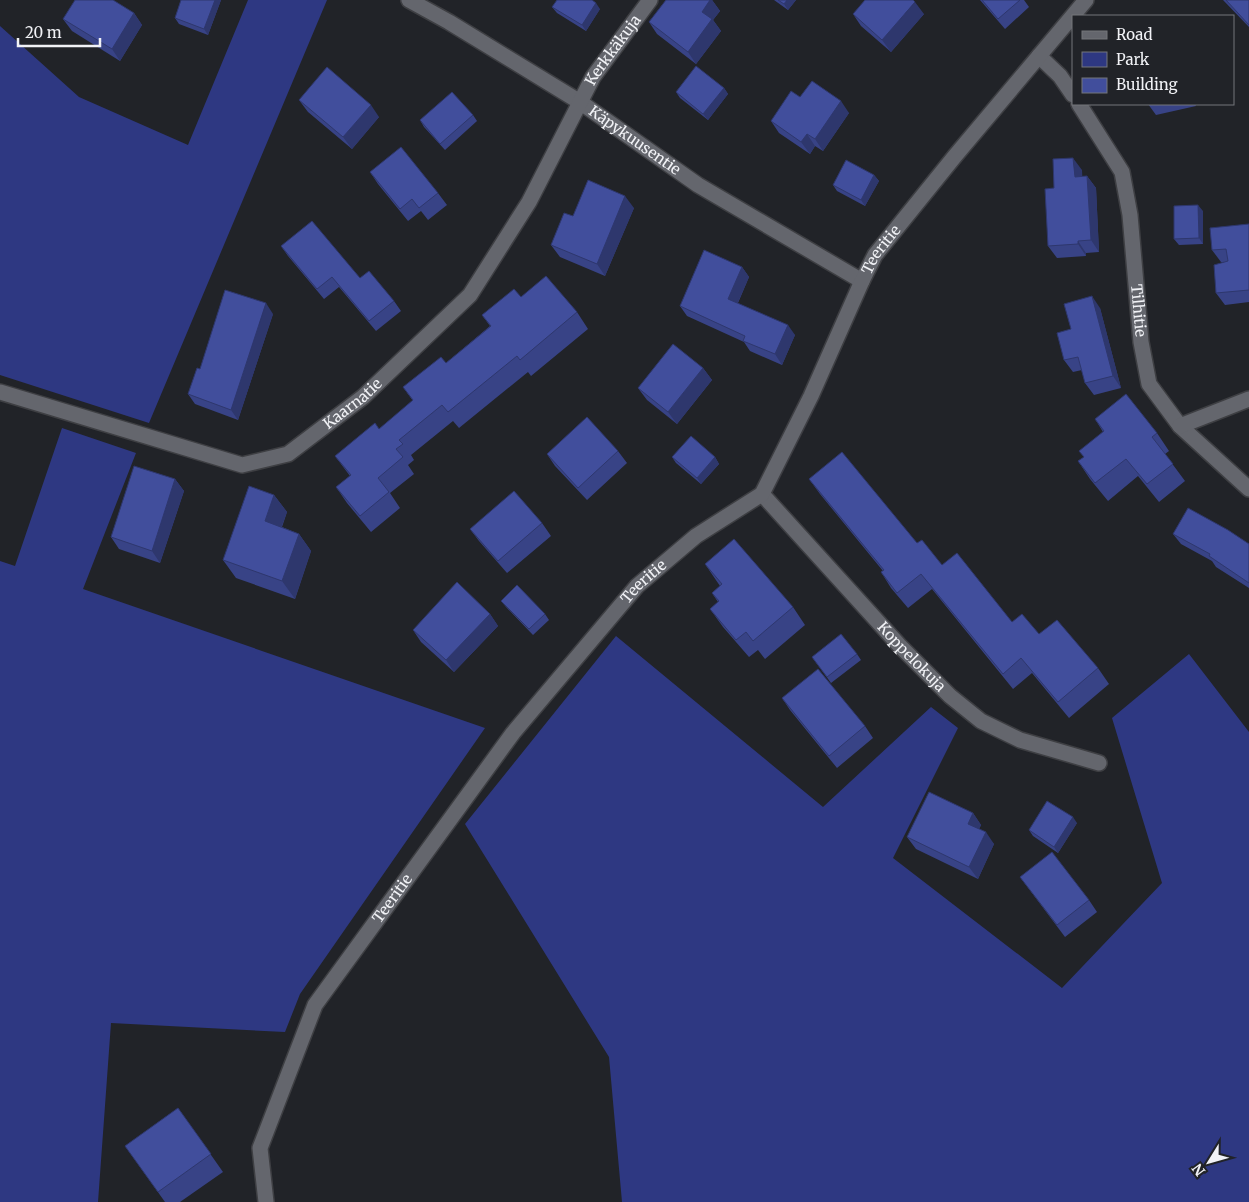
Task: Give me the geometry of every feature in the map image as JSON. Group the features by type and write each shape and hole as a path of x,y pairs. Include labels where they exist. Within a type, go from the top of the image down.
{"street":[{"name":"Käpykuusentie","path":"409,0 450,22 580,102 698,185 862,281"},
{"name":"Kerkkäkuja","path":"580,102 594,77 650,0"},
{"name":"Teeritie","path":"1073,15 1086,0"},
{"name":"Teeritie","path":"266,1202 260,1148 315,1005 513,732 637,586 696,536 762,494 875,256 1072,17"},
{"path":"1039,56 1060,76 1072,94"},
{"name":"Kaarnatie","path":"0,392 242,465 288,454 363,397 470,296 529,202 580,102"},
{"name":"Tilhitie","path":"1080,105 1122,172 1130,215 1140,332 1149,384 1180,426 1249,489"},
{"path":"1180,426 1249,399"},
{"name":"Koppelokuja","path":"762,494 906,651 950,696 981,721 1020,740 1100,764"}],"green space":[{"path":"248,0 327,0 149,423 0,375 0,26 79,97 188,145"},
{"path":"62,428 136,453 83,589 485,728 300,994 285,1032 111,1023 98,1202 0,1202 0,561 15,566"},
{"path":"616,636 823,807 931,707 958,728 893,858 1062,988 1162,883 1112,718 1189,654 1249,732 1249,1202 622,1202 609,1057 465,824"}],"building":[{"path":"75,0 113,0 134,13 112,49 63,19"},
{"path":"181,0 215,0 204,29 175,18"},
{"path":"557,0 592,0 596,3 582,25 552,7"},
{"path":"666,0 710,0 702,12 712,19 688,52 649,22"},
{"path":"778,0 787,0 784,4"},
{"path":"865,0 913,0 915,2 882,40 853,14"},
{"path":"982,0 1020,0 998,19"},
{"path":"1226,0 1249,0 1249,25"},
{"path":"696,66 724,88 703,114 676,92"},
{"path":"327,67 371,105 343,137 299,100"},
{"path":"812,81 841,101 815,139 807,134 801,142 771,121 791,91 800,97"},
{"path":"452,92 473,115 440,144 420,120"},
{"path":"401,147 438,193 419,208 412,199 400,209 370,172"},
{"path":"1073,158 1075,177 1087,176 1091,240 1078,241 1078,244 1048,246 1045,189 1054,188 1053,159"},
{"path":"846,160 874,175 861,200 833,185"},
{"path":"588,180 625,196 597,264 551,245 564,213 573,216"},
{"path":"1198,205 1199,238 1174,239 1174,206"},
{"path":"312,221 360,278 369,271 394,301 369,321 332,277 317,289 281,246"},
{"path":"1249,224 1249,290 1216,293 1214,265 1228,261 1226,249 1212,250 1210,228"},
{"path":"704,250 742,267 728,299 788,325 775,354 743,341 745,336 680,306"},
{"path":"546,276 577,312 520,360 517,356 448,412 442,405 399,440 403,444 396,449 403,457 378,478 389,492 360,516 336,487 351,475 335,456 375,423 379,429 413,400 403,387 441,357 446,363 491,326 482,315 514,289 521,297"},
{"path":"225,290 266,303 231,410 188,394 197,368 200,369"},
{"path":"1092,296 1113,376 1085,383 1078,357 1064,360 1057,333 1071,329 1064,304"},
{"path":"673,344 703,368 668,412 638,388"},
{"path":"1126,394 1157,433 1152,437 1173,464 1147,484 1126,459 1095,483 1078,461 1084,457 1079,451 1104,431 1095,419"},
{"path":"587,417 618,451 578,488 547,454"},
{"path":"691,436 715,457 697,478 672,457"},
{"path":"842,452 917,543 922,540 942,565 957,553 1012,622 1022,614 1039,634 1057,620 1098,668 1058,702 1021,658 1003,674 921,574 897,593 881,572 884,570 809,479"},
{"path":"134,466 175,479 152,551 111,537"},
{"path":"249,486 274,495 265,521 299,534 282,581 223,560"},
{"path":"514,491 542,523 498,561 470,529"},
{"path":"1188,508 1249,544 1249,583 1209,556 1210,554 1173,534"},
{"path":"734,539 793,607 753,641 746,632 736,640 710,609 719,601 712,593 722,584 705,564"},
{"path":"457,582 490,614 446,660 413,630"},
{"path":"517,585 545,614 529,629 501,601"},
{"path":"841,634 857,654 827,677 812,657"},
{"path":"818,669 865,726 829,756 782,698"},
{"path":"929,792 973,813 968,824 986,832 969,867 907,837"},
{"path":"1047,801 1073,817 1054,847 1029,830"},
{"path":"1052,852 1089,900 1057,925 1020,877"},
{"path":"178,1108 211,1154 158,1192 125,1146"}]}
